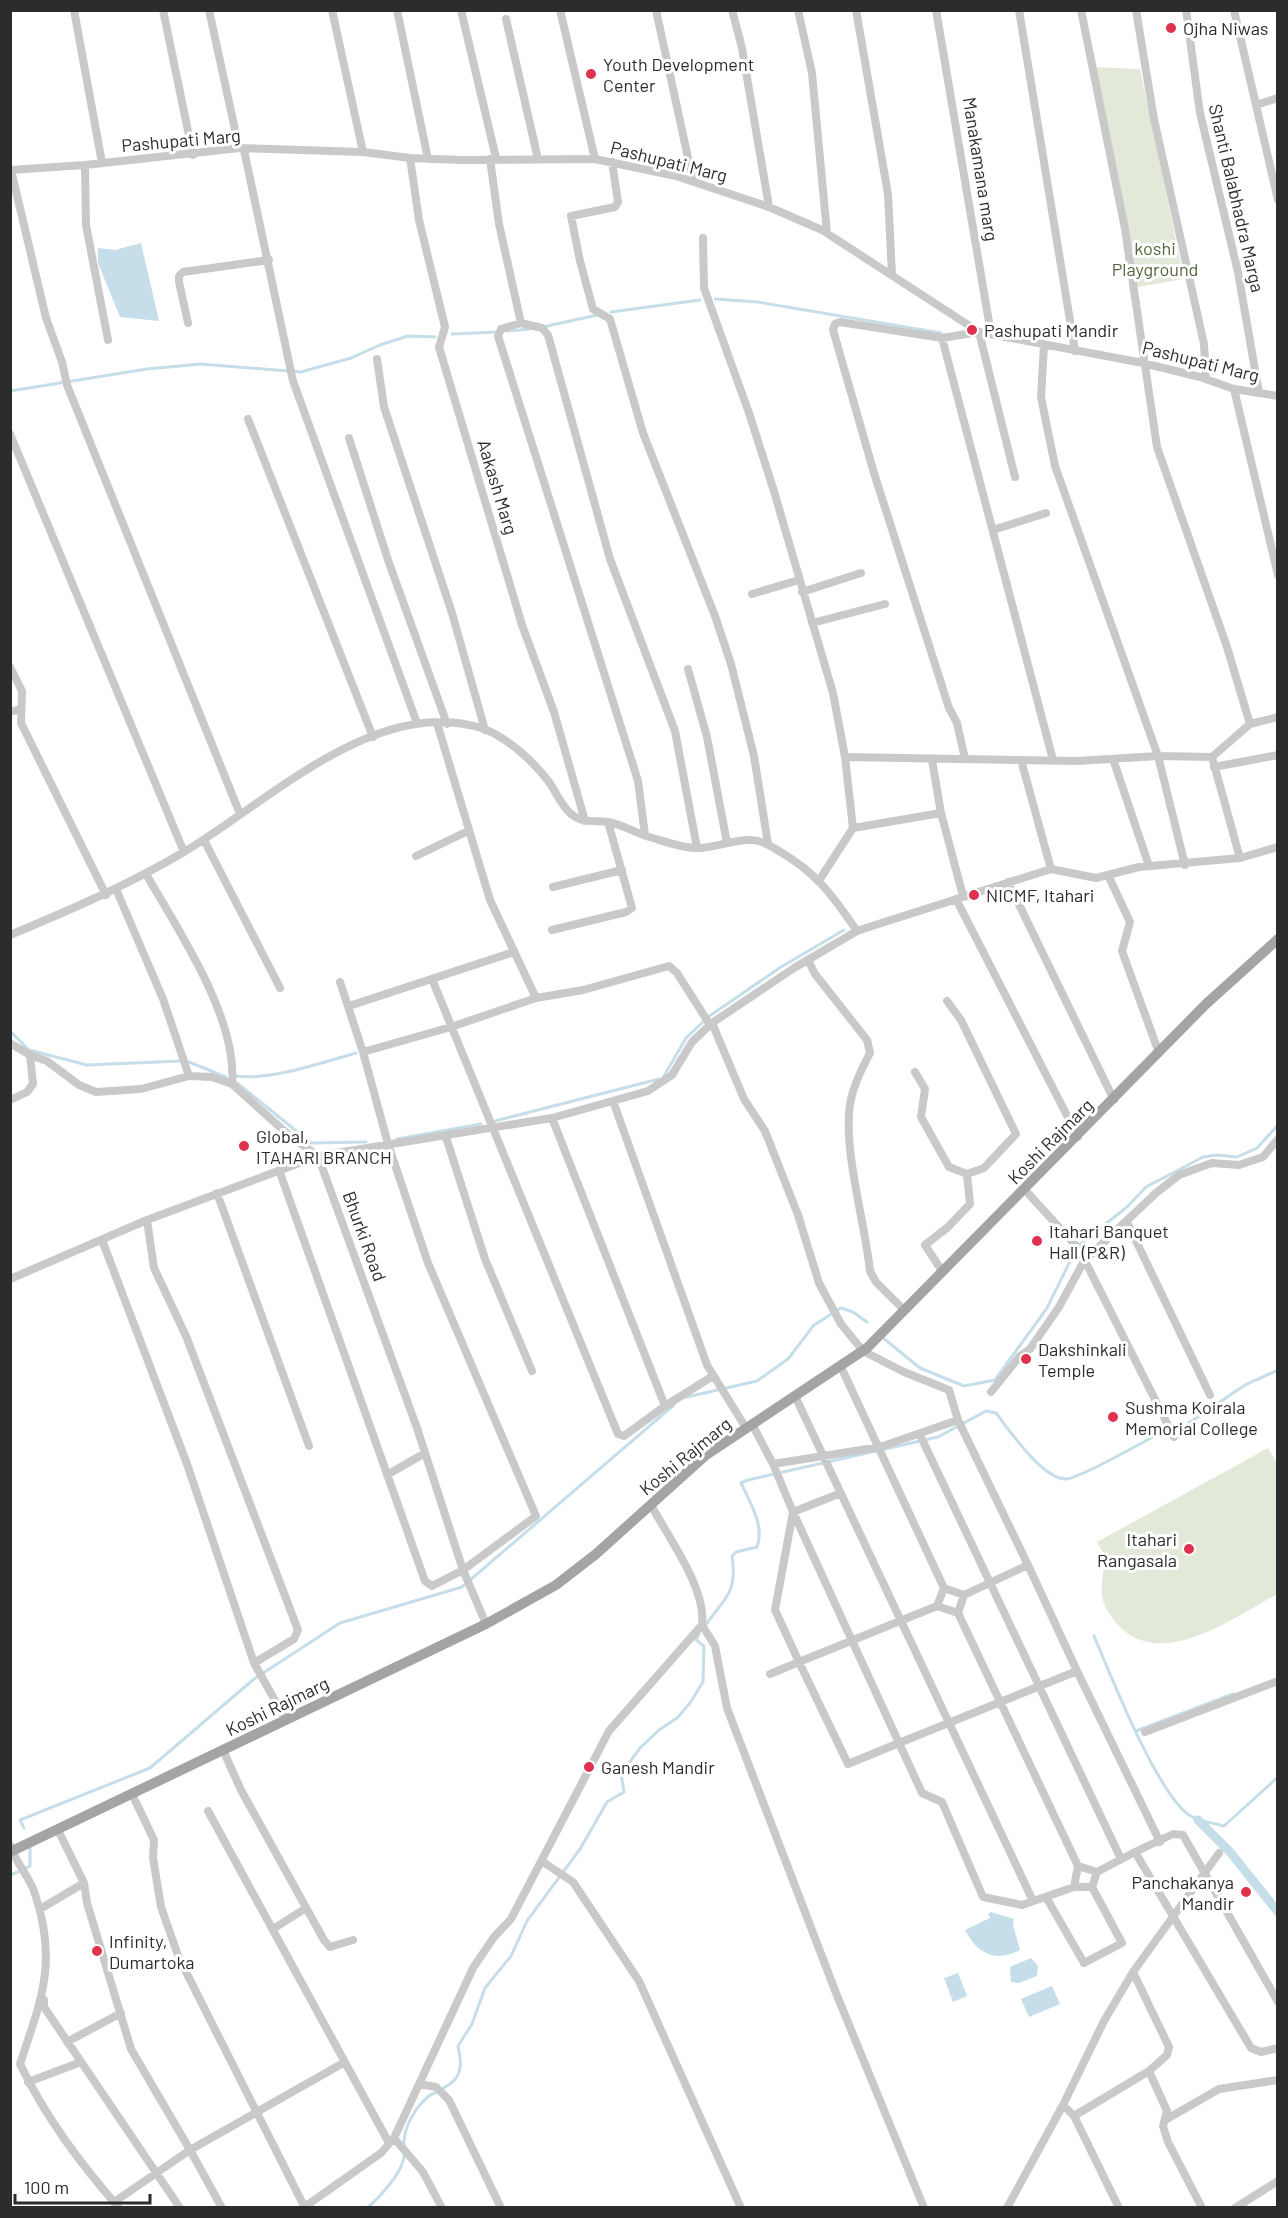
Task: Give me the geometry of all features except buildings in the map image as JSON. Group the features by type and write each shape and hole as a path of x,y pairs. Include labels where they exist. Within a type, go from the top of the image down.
{"main road":[{"name":"Koshi Rajmarg","path":"11,1849 58,1830 486,1624 556,1585 596,1554 706,1455 865,1349 1078,1137 1206,1004 1278,939"}],"street":[{"path":"74,10 102,163"},
{"path":"163,10 193,155"},
{"path":"209,10 269,260 292,371 417,723"},
{"path":"332,10 363,152"},
{"path":"397,10 428,159"},
{"path":"461,10 493,158 499,224 521,323"},
{"path":"560,10 595,159"},
{"path":"656,10 693,181"},
{"path":"732,10 742,48 758,155 769,207"},
{"path":"798,10 812,73 827,232"},
{"path":"856,10 888,194 892,275"},
{"name":"Manakamana marg","path":"936,10 991,334"},
{"path":"1019,10 1075,351"},
{"path":"1081,10 1125,228 1157,447 1227,647 1250,724"},
{"path":"1136,10 1154,119 1204,344 1206,379"},
{"name":"Shanti Balabhadra Marga","path":"1186,10 1200,113 1238,272 1259,393"},
{"path":"1234,10 1278,200"},
{"path":"506,19 538,159"},
{"path":"1256,105 1278,98"},
{"name":"Pashupati Marg","path":"11,170 242,149 363,152 428,159 595,159 612,162 693,181 769,207 827,232 979,332 1143,363 1206,379 1234,390 1278,396"},
{"name":"Aakash Marg","path":"410,158 419,220 445,327 439,347 522,625 554,712 585,821"},
{"path":"612,162 618,202 615,207 571,216 580,261 593,309 610,319 643,433 731,664 754,756 768,844"},
{"path":"85,165 86,225 108,340"},
{"path":"11,170 46,318 66,381 240,814"},
{"path":"703,238 704,288 750,413 833,693 845,757 853,828 820,879"},
{"path":"188,323 179,282 179,276 183,272 269,260"},
{"path":"965,759 957,723 949,708 874,473 833,327 840,322 942,338 979,332 1015,477"},
{"path":"645,836 638,781 499,332 521,323 539,327 548,335 610,559 675,731 697,848"},
{"path":"942,338 1053,760"},
{"path":"1044,345 1041,397 1055,466 1158,756 1185,865"},
{"path":"377,359 384,407 452,614 485,730"},
{"path":"1234,390 1278,575"},
{"path":"248,419 373,737"},
{"path":"10,434 184,852"},
{"path":"349,438 388,560 447,724"},
{"path":"993,530 1046,513"},
{"path":"802,592 861,573"},
{"path":"752,594 799,580"},
{"path":"812,623 885,604"},
{"path":"10,667 21,691 21,723 106,895"},
{"path":"688,669 707,737 727,843"},
{"path":"10,712 20,709"},
{"path":"845,757 1053,760 1158,756 1212,757 1250,724 1278,717"},
{"path":"10,935 106,895 146,874 204,840 309,765 373,737 417,723 447,724 485,730 525,757 548,780 571,813 585,821 608,822 645,836 697,848 753,839 768,844 798,862 820,879 857,931"},
{"path":"437,723 490,900 536,998"},
{"path":"1214,767 1278,755"},
{"path":"1212,757 1240,858"},
{"path":"1113,759 1149,866"},
{"path":"932,760 959,897 1078,1137"},
{"path":"1021,760 1051,869"},
{"path":"853,828 941,813"},
{"path":"552,930 631,910 632,906 608,822"},
{"path":"416,856 468,831"},
{"path":"204,840 280,988"},
{"path":"10,1279 147,1220 318,1156 552,1118 613,1101 661,1084 672,1075 692,1042 711,1024 795,968 809,962 857,931 1051,869 1095,878 1149,866 1185,865 1240,858 1278,847"},
{"path":"553,887 622,870"},
{"path":"146,874 190,950 216,1003 224,1026 233,1074 232,1084"},
{"path":"1108,875 1130,922 1122,951 1159,1053"},
{"path":"1008,882 1114,1100"},
{"path":"116,889 164,999 189,1076"},
{"path":"349,1006 514,952"},
{"path":"809,962 822,983 867,1041 870,1053 856,1080 849,1114 851,1146 870,1271 876,1282 904,1310"},
{"path":"363,1052 451,1027 536,998 583,990 669,966 677,973 711,1024 744,1099 765,1131 827,1302 841,1324 865,1349 904,1372 949,1390 965,1437 1160,1842"},
{"path":"432,979 618,1434 624,1436 665,1406 714,1378"},
{"path":"279,1170 428,1586 464,1573 536,1516 428,1263 388,1144 363,1052 340,982"},
{"path":"915,1072 925,1089 921,1117 950,1167 967,1174 984,1168 1016,1134 961,1020 947,1001"},
{"path":"10,1043 47,1062 79,1085 96,1092 141,1089 189,1076 212,1077 232,1084 291,1137 318,1156"},
{"path":"10,1100 27,1092 33,1084 30,1055"},
{"path":"613,1101 714,1378 749,1426 776,1470 793,1512 922,1793 942,1803 983,1897 1022,1905 1074,1887 1092,1887"},
{"path":"552,1118 665,1406"},
{"path":"446,1137 485,1259 532,1371"},
{"path":"991,1392 1020,1356 1030,1349 1059,1306 1084,1261 1179,1175 1212,1163 1239,1165 1255,1160 1263,1156 1278,1139"},
{"name":"Bhurki Road","path":"318,1156 424,1453 464,1573 486,1624"},
{"path":"942,1271 924,1247 970,1204 967,1174"},
{"path":"1025,1190 1079,1249 1174,1437"},
{"path":"217,1193 309,1446"},
{"path":"147,1220 154,1268 186,1336 298,1630 294,1639 255,1666"},
{"path":"1127,1222 1210,1395"},
{"path":"102,1240 187,1464 255,1666 286,1720"},
{"path":"841,1367 944,1588 937,1606"},
{"path":"795,1396 1033,1901"},
{"path":"776,1470 881,1450 959,1423"},
{"path":"921,1438 1121,1859"},
{"path":"387,1475 424,1453"},
{"path":"793,1512 841,1493"},
{"path":"651,1505 700,1595 704,1628 714,1646 727,1708 836,1993 924,2208"},
{"path":"793,1512 775,1610 848,1764 1077,1671"},
{"path":"944,1588 964,1595 1028,1565"},
{"path":"964,1595 958,1613 1078,1866 1074,1887"},
{"path":"770,1674 937,1606 958,1613"},
{"path":"132,1794 154,1840 153,1858 161,1907 179,1958 304,2207 381,2153 398,2144 419,2084 473,1968 494,1937 511,1919 543,1862 609,1731 704,1628"},
{"path":"1145,1732 1278,1681"},
{"path":"223,1750 241,1790 330,1947 353,1940"},
{"path":"208,1811 345,2062 398,2144 423,2172 442,2208"},
{"path":"58,1830 84,1883 87,1903 131,2049 222,2208"},
{"path":"1046,1897 1084,1963 1122,1943 1092,1887 1097,1872 1173,1834 1183,1835 1278,2002"},
{"path":"11,1849 35,1892 39,1909 47,1954 44,2007 180,2208"},
{"path":"1135,1852 1251,2048 1261,2052 1278,2048"},
{"path":"1007,2208 1063,2105 1104,2021 1133,1972 1219,1853"},
{"path":"543,1862 562,1874 592,1909 639,1981 741,2208"},
{"path":"1078,1866 1097,1872"},
{"path":"39,1909 84,1883"},
{"path":"273,1929 306,1908"},
{"path":"1074,2116 1149,2071 1167,2055 1169,2047 1133,1972"},
{"path":"45,1991 20,2064 28,2082 63,2140 116,2205 156,2172 190,2150 345,2062"},
{"path":"67,2042 121,2013"},
{"path":"28,2082 81,2062"},
{"path":"1149,2071 1167,2111 1167,2119 1163,2126 1168,2142 1202,2208"},
{"path":"1167,2119 1219,2089 1278,2080"},
{"path":"419,2084 439,2089 460,2119 501,2208"},
{"path":"1063,2105 1074,2116 1119,2208"},
{"path":"1235,2208 1278,2181"}],"green space":[{"name":"koshi Playground","path":"1094,67 1140,69 1184,279 1137,287"},
{"name":"Itahari Rangasala","path":"1268,1448 1277,1463 1277,1594 1212,1630 1188,1639 1165,1643 1143,1641 1123,1630 1103,1602 1104,1558 1097,1542"}],"water":[{"path":"141,243 159,321 120,317 98,263 98,248 115,250"},
{"path":"991,1912 1014,1919 1013,1925 1020,1950 1003,1956 995,1956 975,1945 965,1930 990,1918 988,1914"},
{"path":"1031,1958 1038,1966 1037,1976 1019,1983 1011,1982 1010,1967"},
{"path":"958,1973 967,1996 953,2002 944,1978"},
{"path":"1052,1986 1060,2004 1029,2017 1021,1999"}],"waterway":[{"path":"715,299 758,302 941,333"},
{"path":"611,312 700,300"},
{"path":"543,327 597,315"},
{"path":"507,331 530,329"},
{"path":"452,334 497,332"},
{"path":"10,391 147,369 201,364 301,372 351,358 408,336 435,337"},
{"path":"708,1017 781,967 844,930"},
{"path":"664,1076 686,1038 703,1022"},
{"path":"10,1031 29,1050 87,1065 181,1061"},
{"path":"234,1079 236,1076 264,1076 313,1066 356,1053"},
{"path":"189,1062 226,1077"},
{"path":"495,1121 659,1079"},
{"path":"237,1083 311,1143 366,1142"},
{"path":"397,1139 481,1124"},
{"path":"882,1337 920,1368 964,1386 995,1380 1047,1308 1077,1247 1127,1207 1146,1187 1203,1157 1217,1155 1237,1157 1257,1148 1278,1125"},
{"path":"687,1397 757,1381 788,1359 814,1325 841,1308 853,1312 867,1322"},
{"path":"1174,1433 1245,1385 1278,1370"},
{"path":"24,1828 20,1820 150,1768 254,1679 340,1623 462,1587 674,1405"},
{"path":"705,1626 728,1595 733,1579 732,1556 736,1552 757,1547 758,1523 741,1483 748,1480 938,1437 986,1411 996,1413 1037,1463 1057,1477 1066,1479 1098,1467 1162,1432"},
{"path":"404,2145 408,2125 419,2105 454,2081 458,2074 460,2070 458,2046 472,2024 485,1988 511,1956 527,1921 580,1849 607,1802 624,1792 621,1774 640,1748 659,1730 677,1718 703,1682 704,1646 696,1640 699,1634"},
{"path":"1094,1636 1149,1759 1176,1803 1189,1815 1202,1821 1224,1826 1278,1777"},
{"path":"1136,1731 1233,1694"},
{"path":"1198,1820 1230,1852 1278,1912"},
{"path":"26,1868 30,1866 30,1848"},
{"path":"10,1875 18,1872"},
{"path":"367,2208 396,2175 404,2154"}],"place":[{"name":"Ojha Niwas","path":"1171,28"},
{"name":"Youth Development Center","path":"591,74"},
{"name":"Pashupati Mandir","path":"972,330"},
{"name":"NICMF, Itahari","path":"974,895"},
{"name":"Global, ITAHARI BRANCH","path":"244,1146"},
{"name":"Itahari Banquet Hall (P&R)","path":"1037,1241"},
{"name":"Dakshinkali Temple","path":"1026,1359"},
{"name":"Sushma Koirala Memorial College","path":"1113,1417"},
{"name":"Itahari Rangasala","path":"1189,1549"},
{"name":"Ganesh Mandir","path":"589,1767"},
{"name":"Panchakanya Mandir","path":"1246,1892"},
{"name":"Infinity, Dumartoka","path":"97,1951"}]}
